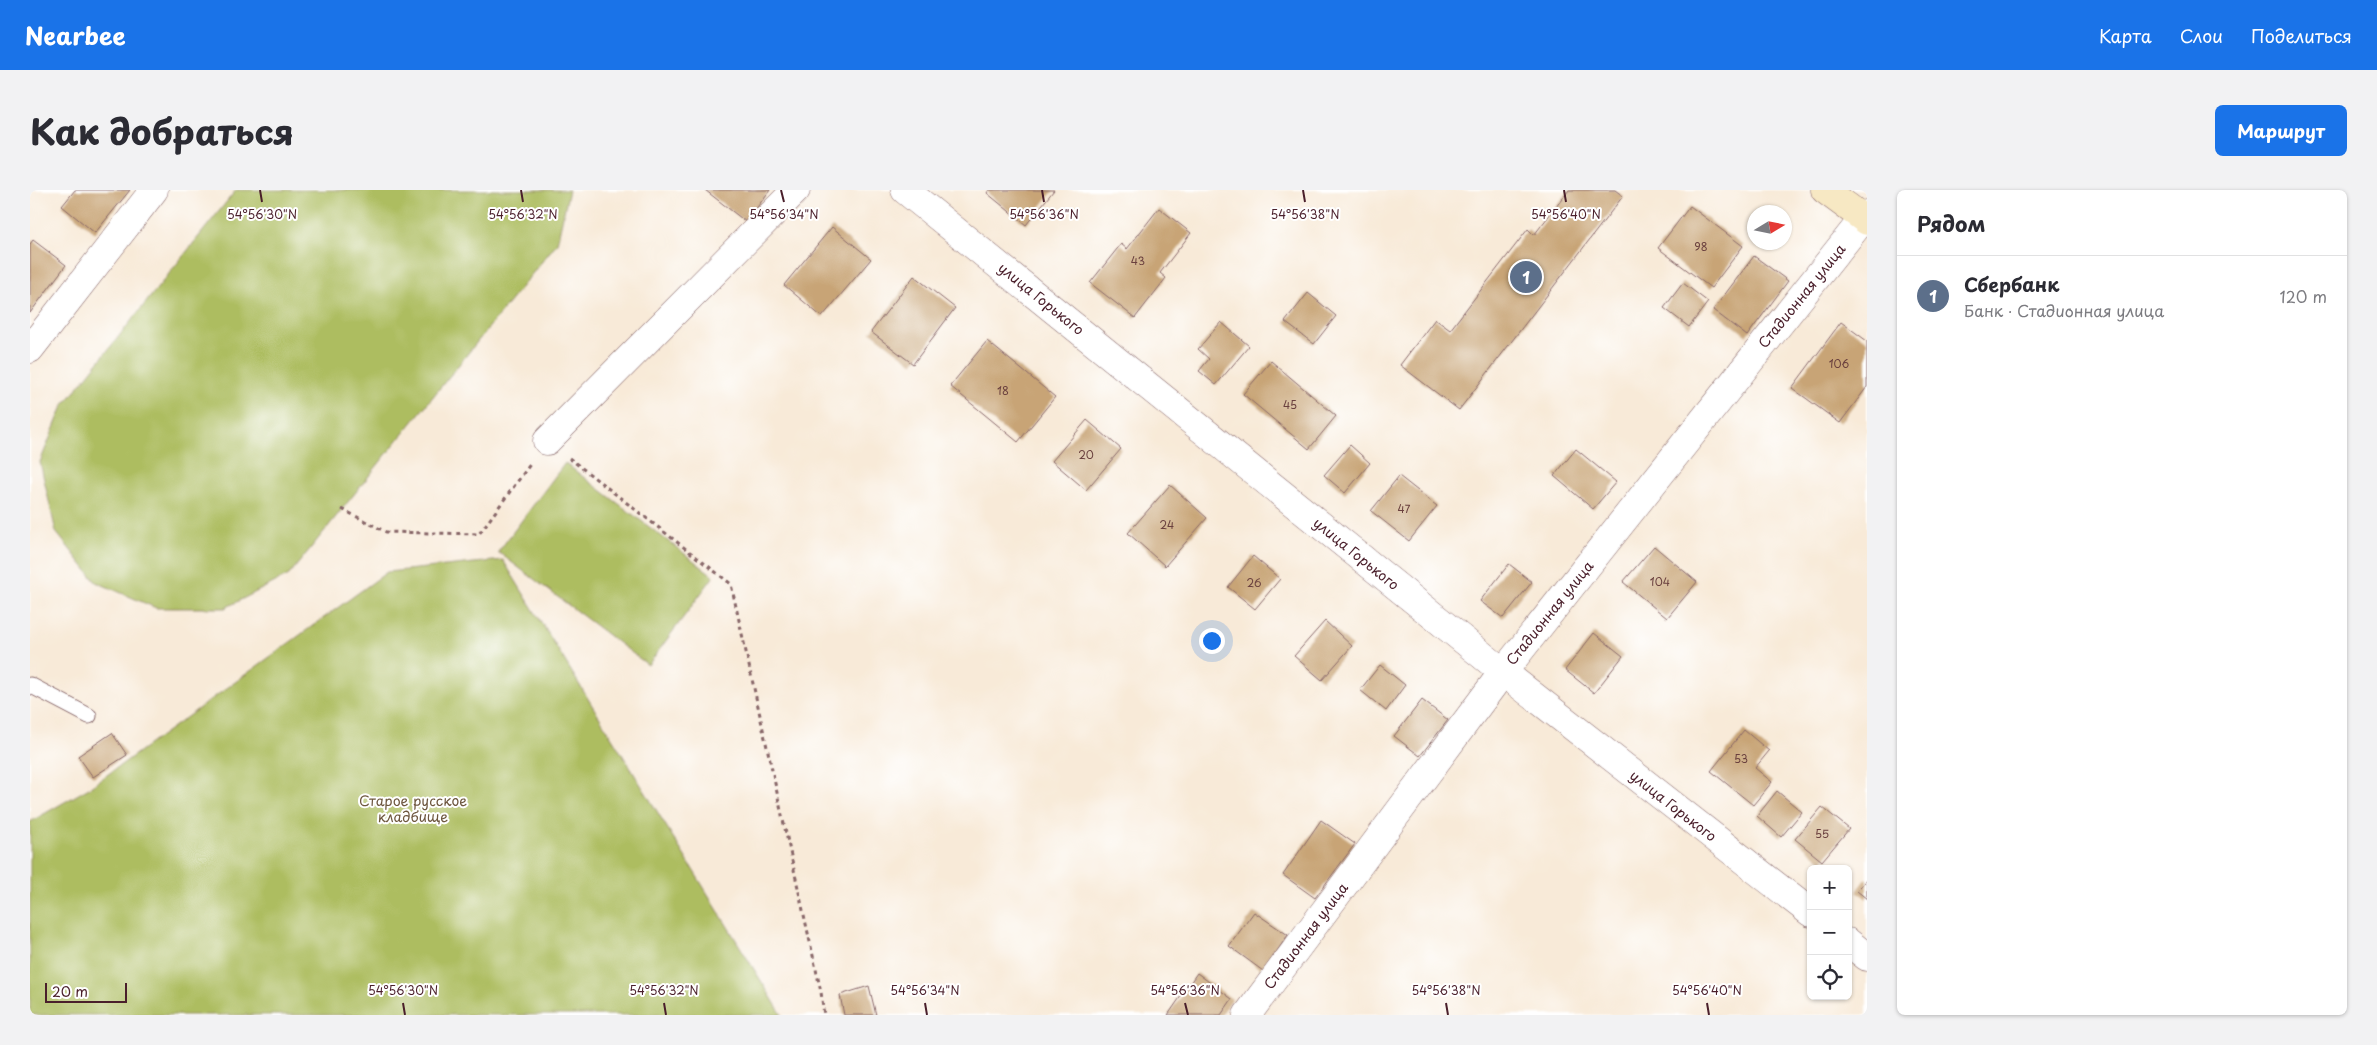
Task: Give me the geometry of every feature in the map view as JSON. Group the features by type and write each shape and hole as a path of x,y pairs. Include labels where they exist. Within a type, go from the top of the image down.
{"main road":[{"path":"1825,190 1866,218"}],"street":[{"path":"30,349 154,190"},
{"path":"547,441 796,190"},
{"name":"улица Горького","path":"905,190 1503,672 1807,910"},
{"name":"Стадионная улица","path":"1247,1015 1503,672 1866,218"},
{"path":"1852,945 1867,957"}],"lane":[{"path":"30,685 89,716"}],"path":[{"path":"342,509 386,532 479,534 547,441 731,584 822,992 824,1015"}],"green space":[{"path":"236,190 569,190 557,243 289,575 225,608 156,608 96,582 56,532 40,462 63,406"},
{"path":"565,463 714,576 648,665 498,552"},
{"name":"Старое русское кладбище","path":"503,560 782,1015 30,1015 30,822 89,788 387,572"}],"building":[{"path":"75,190 130,190 95,233 62,206"},
{"path":"705,190 770,190 746,222"},
{"path":"989,190 1054,190 1026,225 987,193"},
{"path":"1569,190 1615,190 1623,196 1459,410 1400,365 1435,319 1450,330 1528,229 1534,235"},
{"path":"1690,206 1743,246 1711,288 1658,248"},
{"path":"1159,208 1191,233 1160,273 1166,278 1135,318 1090,283 1121,244 1127,249"},
{"path":"832,227 871,259 822,317 784,285"},
{"path":"33,240 66,265 30,313 30,244"},
{"path":"1754,256 1788,281 1747,336 1713,310"},
{"path":"914,276 955,308 913,364 871,332"},
{"path":"1683,283 1708,302 1689,327 1664,308"},
{"path":"1308,293 1336,316 1314,344 1285,322"},
{"path":"1221,322 1249,346 1216,385 1199,371 1209,359 1198,349"},
{"path":"1841,322 1867,341 1867,387 1840,423 1792,388"},
{"path":"987,341 1055,397 1018,442 950,386"},
{"path":"1271,361 1336,416 1309,449 1243,394"},
{"path":"1087,420 1121,449 1086,490 1052,461"},
{"path":"1350,445 1370,463 1345,493 1324,475"},
{"path":"1576,449 1616,482 1593,509 1554,476"},
{"path":"1399,476 1437,506 1409,541 1371,511"},
{"path":"1170,485 1207,518 1165,566 1128,533"},
{"path":"1654,546 1697,582 1667,618 1623,582"},
{"path":"1253,556 1280,579 1255,609 1228,587"},
{"path":"1509,564 1532,582 1503,618 1480,601"},
{"path":"1325,621 1352,646 1322,680 1294,656"},
{"path":"1594,633 1623,656 1594,693 1565,670"},
{"path":"1380,665 1405,685 1386,711 1360,690"},
{"path":"1422,700 1448,720 1420,756 1394,736"},
{"path":"1744,730 1769,751 1755,768 1772,782 1753,805 1711,771"},
{"path":"112,733 127,755 93,777 78,756"},
{"path":"1777,791 1802,812 1781,837 1757,816"},
{"path":"1822,807 1849,829 1822,861 1795,839"},
{"path":"1321,820 1355,844 1315,898 1283,875"},
{"path":"1867,878 1867,899 1857,891"},
{"path":"1254,912 1288,935 1263,971 1229,946"},
{"path":"1197,973 1232,999 1221,1015 1168,1015"},
{"path":"869,986 876,1015 844,1015 840,995"}],"place":[{"name":"Сбербанк","path":"1526,277"}]}
